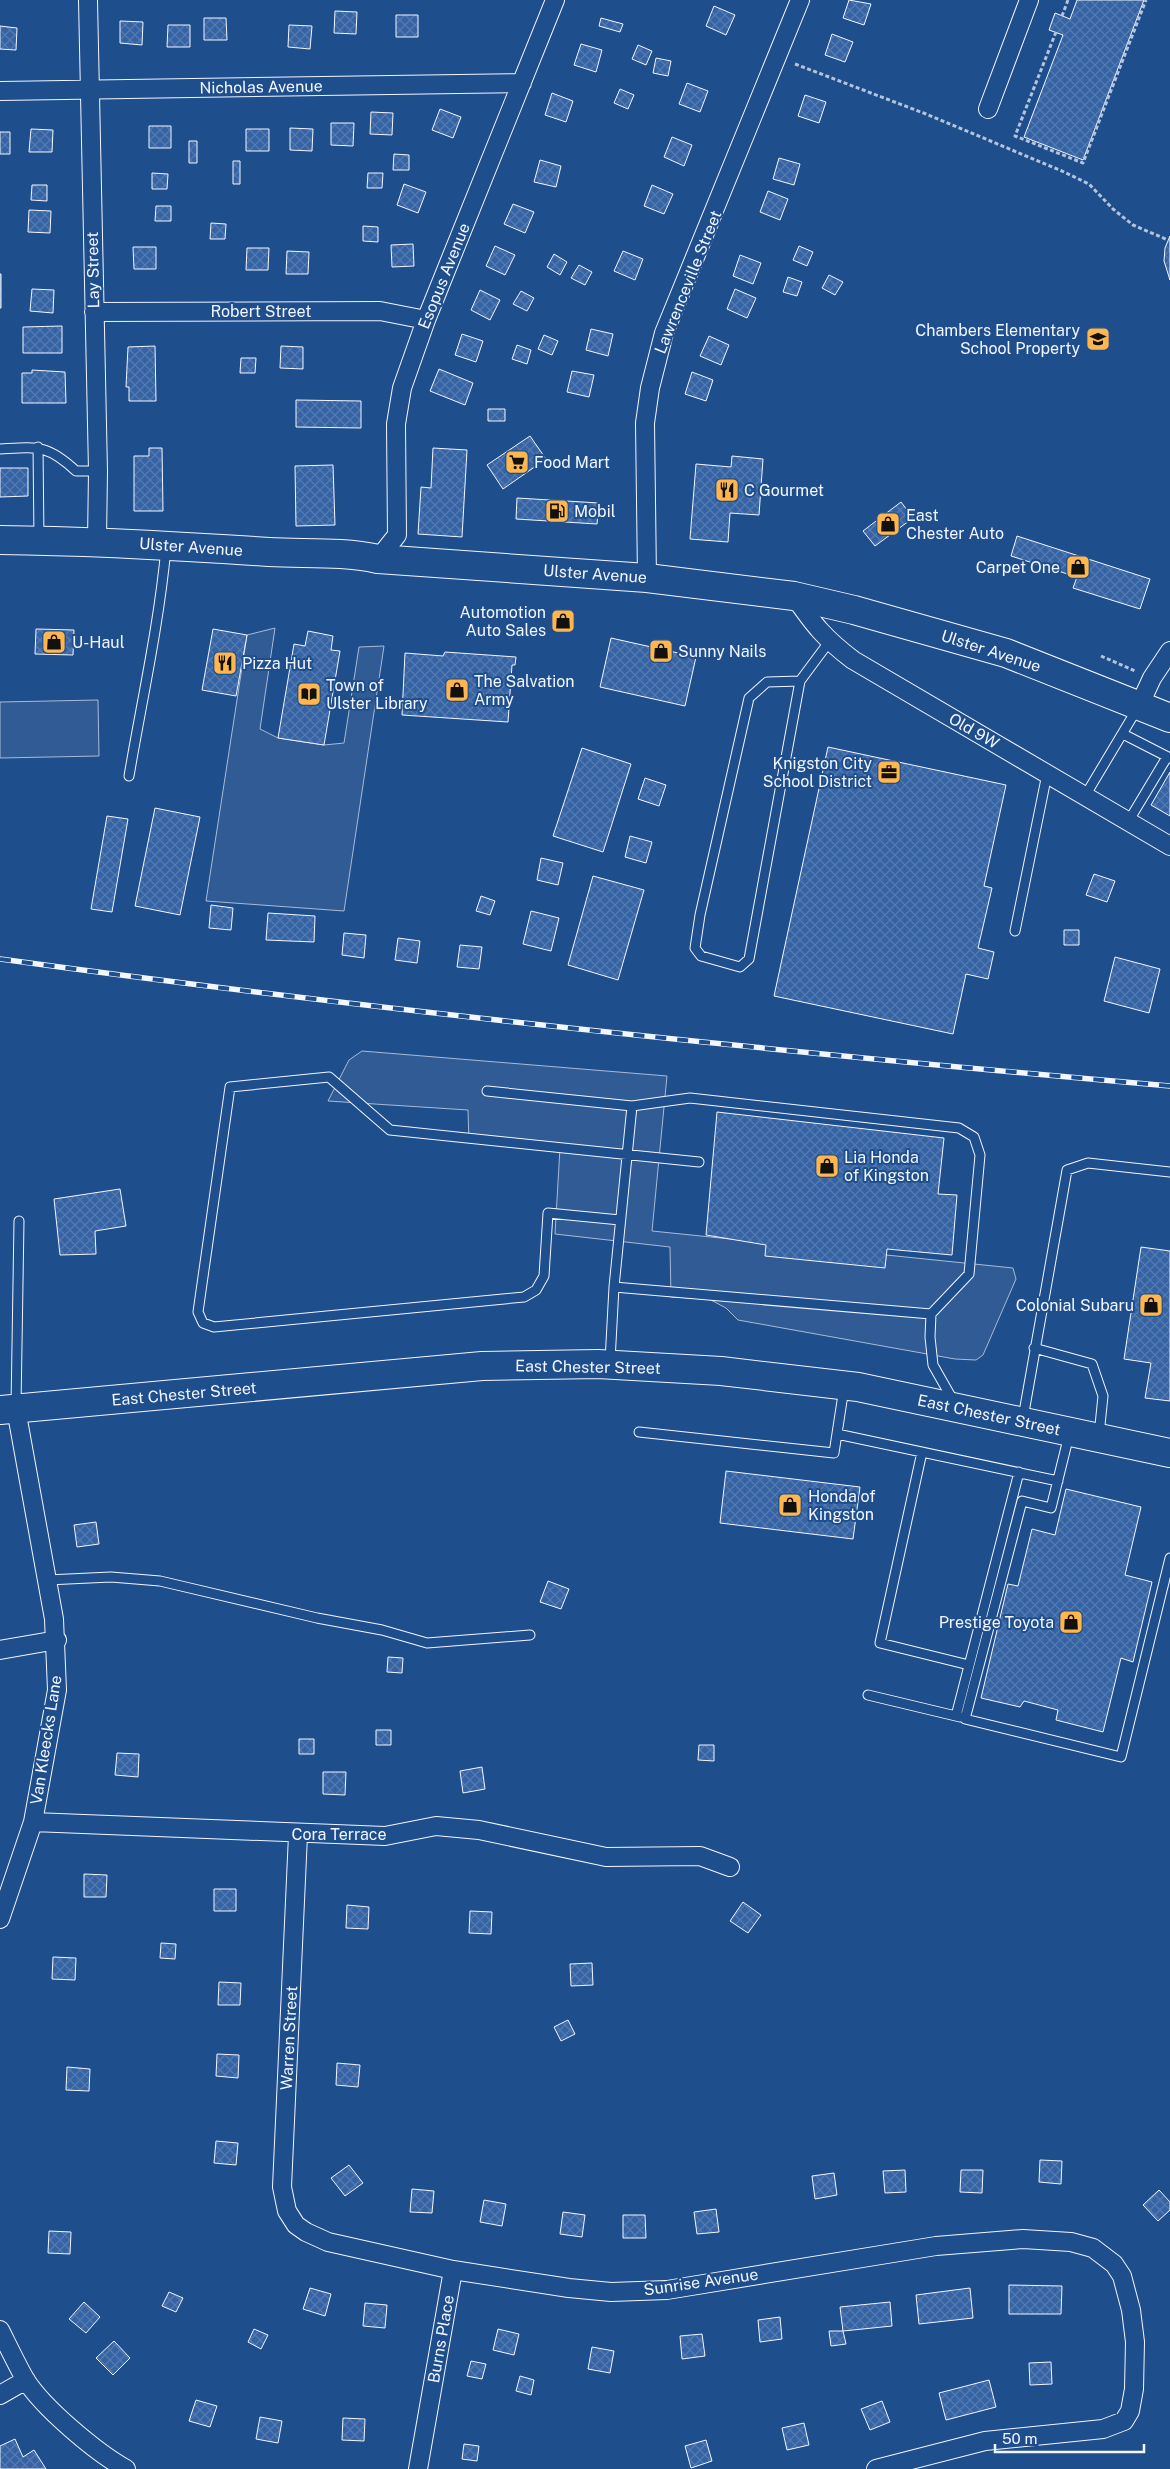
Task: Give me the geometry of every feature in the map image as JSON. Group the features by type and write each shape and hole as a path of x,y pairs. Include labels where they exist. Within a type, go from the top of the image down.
{"main road":[{"name":"Ulster Avenue","path":"0,540 97,541 286,553 359,554 378,559 647,578 794,596 854,610 1006,653 1140,704 1170,718"},
{"name":"East Chester Street","path":"8,1410 482,1366 610,1365 721,1371 844,1386 1170,1453"}],"street":[{"name":"Lay Street","path":"88,0 98,470 97,541"},
{"name":"Esopus Avenue","path":"378,559 397,535 396,424 402,388 426,320 555,0"},
{"name":"Lawrenceville Street","path":"647,578 645,423 650,388 664,333 800,0"},
{"path":"988,109 1029,0"},
{"name":"Nicholas Avenue","path":"0,90 522,83"},
{"name":"Robert Street","path":"94,312 380,311 426,320"},
{"name":"Old 9W","path":"794,596 829,642 853,660 1170,846"},
{"path":"1140,704 1152,678 1170,651"},
{"name":"Van Kleecks Lane","path":"0,1919 33,1822 57,1690 57,1640 47,1580 8,1410"},
{"path":"0,1650 57,1640"},
{"name":"Cora Terrace","path":"33,1822 385,1836 436,1826 479,1830 606,1857 700,1856 730,1867"},
{"name":"Warren Street","path":"298,1834 282,2187 287,2211 296,2225 306,2232"},
{"name":"Sunrise Avenue","path":"306,2232 328,2242 453,2270 577,2289 611,2292 667,2290 936,2246 1023,2239 1070,2242 1093,2248 1114,2264 1122,2276 1131,2310 1135,2342 1134,2389 1130,2411 1124,2421 1097,2430 985,2441 876,2469"},
{"name":"Burns Place","path":"418,2469 453,2270"},
{"path":"0,2330 26,2380 43,2401 77,2433 126,2469"},
{"path":"0,2396 26,2380"}],"lane":[{"path":"0,448 38,447 60,456 76,471 98,470"},
{"path":"38,447 39,540"},
{"path":"130,776 149,654 161,597 166,545"},
{"path":"800,681 767,682 749,698 700,915 695,948 701,956 740,967 749,959 800,681 829,642"},
{"path":"1085,796 1140,704"},
{"path":"1122,734 1168,758 1128,822"},
{"path":"1015,931 1047,774"},
{"path":"620,1220 548,1213 544,1276 536,1290 524,1297 214,1327 203,1323 198,1312 230,1087 330,1077 390,1130 699,1162"},
{"path":"487,1091 632,1106 690,1098 959,1128 974,1138 980,1155 969,1274 931,1314 930,1337 933,1365 958,1408"},
{"path":"610,1365 614,1287 632,1106"},
{"path":"1022,1422 1067,1170 1088,1163 1170,1172"},
{"path":"8,1410 19,1221"},
{"path":"614,1287 931,1314"},
{"path":"1034,1348 1092,1364 1103,1396 1099,1438"},
{"path":"639,1432 834,1453 844,1386"},
{"path":"960,1718 1022,1502 1051,1508 1070,1432"},
{"path":"837,1434 1058,1481"},
{"path":"922,1452 880,1642 969,1665"},
{"path":"960,1718 969,1665 1019,1472"},
{"path":"868,1695 1121,1757 1170,1558"},
{"path":"47,1580 111,1577 160,1581 317,1618 382,1630 427,1643 530,1635"}],"path":[{"path":"1062,16 1068,0"},
{"path":"1056,32 1015,136 1082,163 1146,0"},
{"path":"776,62 791,68 795,63 1062,171 1089,184 1113,209 1133,225 1168,240"}],"shaded area":[{"path":"275,628 260,729 278,738 324,745 344,743 359,647 384,646 344,911 206,901 247,635"},
{"path":"98,700 99,756 0,758 0,702"},
{"path":"362,1051 667,1076 652,1231 1013,1268 1016,1279 983,1355 976,1360 955,1359 738,1320 726,1308 709,1299 671,1297 670,1247 555,1234 560,1148 469,1143 468,1110 328,1101 349,1060"}],"building":[{"path":"849,0 871,4 864,25 843,18"},
{"path":"1077,0 1144,0 1083,160 1024,137 1063,35 1049,30 1055,13 1070,19"},
{"path":"714,6 735,15 726,35 706,26"},
{"path":"335,11 357,12 356,34 334,33"},
{"path":"396,15 418,15 418,37 396,37"},
{"path":"204,18 226,18 227,40 204,40"},
{"path":"601,18 623,24 620,32 599,26"},
{"path":"120,21 143,22 142,45 120,43"},
{"path":"168,25 190,25 190,47 167,47"},
{"path":"289,25 312,26 310,49 288,47"},
{"path":"0,26 17,28 16,50 0,49"},
{"path":"832,34 853,42 845,62 825,55"},
{"path":"581,44 602,50 596,72 574,65"},
{"path":"638,45 652,51 646,65 632,59"},
{"path":"656,58 671,61 668,76 653,73"},
{"path":"687,83 708,91 700,112 679,104"},
{"path":"620,89 634,95 628,109 614,103"},
{"path":"552,93 573,101 566,122 545,115"},
{"path":"805,95 826,102 819,123 798,116"},
{"path":"440,109 461,117 453,138 432,130"},
{"path":"371,112 393,113 392,135 370,134"},
{"path":"331,123 354,123 353,146 331,145"},
{"path":"149,126 171,126 171,148 149,148"},
{"path":"290,128 313,129 312,151 290,150"},
{"path":"31,129 53,130 52,152 29,152"},
{"path":"246,129 269,129 269,151 246,151"},
{"path":"0,132 10,132 10,154 0,154"},
{"path":"672,137 692,145 684,166 664,157"},
{"path":"189,141 197,141 197,163 189,163"},
{"path":"394,154 409,155 409,170 393,170"},
{"path":"779,158 800,164 794,185 773,179"},
{"path":"540,160 561,166 556,187 534,182"},
{"path":"233,161 240,161 240,184 233,184"},
{"path":"152,173 168,174 167,189 152,189"},
{"path":"368,173 383,173 382,188 367,188"},
{"path":"404,184 426,192 418,213 397,205"},
{"path":"32,185 47,185 47,201 31,200"},
{"path":"652,185 673,194 664,214 644,206"},
{"path":"768,191 788,199 780,220 760,212"},
{"path":"513,204 534,212 525,233 504,224"},
{"path":"156,206 171,206 171,221 155,221"},
{"path":"29,210 51,211 50,233 28,232"},
{"path":"211,223 226,224 225,239 210,239"},
{"path":"363,226 378,227 378,242 363,241"},
{"path":"1170,236 1170,280 1164,261 1165,248"},
{"path":"413,244 414,266 392,267 391,245"},
{"path":"495,246 515,255 505,275 486,266"},
{"path":"799,246 813,252 807,266 793,260"},
{"path":"133,247 156,247 156,269 134,269"},
{"path":"247,248 269,248 268,270 246,270"},
{"path":"287,251 309,252 308,274 286,274"},
{"path":"623,251 643,259 635,280 614,271"},
{"path":"554,254 567,262 560,275 547,267"},
{"path":"740,255 761,263 753,284 733,276"},
{"path":"579,265 592,272 585,285 571,278"},
{"path":"1,274 1,308 0,308"},
{"path":"829,275 843,282 835,295 822,288"},
{"path":"788,277 802,282 797,296 783,292"},
{"path":"32,289 54,290 53,313 30,311"},
{"path":"735,289 756,298 747,318 727,309"},
{"path":"480,290 500,300 490,320 471,310"},
{"path":"521,291 534,298 527,311 513,304"},
{"path":"62,326 62,353 23,353 23,327"},
{"path":"591,329 613,334 608,356 586,350"},
{"path":"462,334 483,341 476,362 455,355"},
{"path":"544,335 558,341 552,355 538,349"},
{"path":"709,336 729,345 721,365 700,356"},
{"path":"517,345 531,350 527,364 512,359"},
{"path":"155,346 156,401 129,401 129,387 126,387 128,347"},
{"path":"281,346 303,347 303,369 280,368"},
{"path":"241,358 256,358 255,373 240,373"},
{"path":"439,369 473,383 465,405 430,391"},
{"path":"32,370 65,372 66,403 22,403 22,373 32,373"},
{"path":"572,371 594,375 589,397 567,392"},
{"path":"692,372 713,380 706,401 685,394"},
{"path":"296,400 361,401 361,428 296,427"},
{"path":"488,409 505,409 505,421 488,421"},
{"name":"Food Mart","path":"530,436 546,459 503,489 487,465"},
{"path":"149,448 162,448 163,511 134,511 134,456 149,456"},
{"path":"433,448 467,450 462,537 418,534 421,487 431,488"},
{"name":"C Gourmet","path":"732,456 763,459 759,515 730,513 728,542 690,539 696,464 731,467"},
{"path":"333,465 335,525 296,526 295,466"},
{"path":"0,468 28,468 28,496 0,497"},
{"name":"Mobil","path":"517,498 599,503 597,524 516,519"},
{"name":"East Chester Auto","path":"901,502 913,518 875,546 863,531"},
{"name":"Carpet One","path":"1017,536 1150,579 1140,609 1073,588 1077,577 1011,556"},
{"name":"U-Haul","path":"36,629 74,630 73,655 35,654"},
{"name":"Pizza Hut","path":"213,629 247,635 236,696 202,690"},
{"name":"Town of Ulster Library","path":"308,631 333,636 331,650 340,651 324,745 278,738 294,644 305,646"},
{"path":"611,638 696,657 685,706 600,687"},
{"name":"The Salvation Army","path":"445,652 516,657 515,665 512,665 508,722 402,715 405,653 443,656"},
{"path":"828,747 1006,785 984,886 992,888 978,948 994,952 988,979 966,974 953,1034 774,996"},
{"path":"582,748 631,764 603,852 553,836"},
{"path":"1170,772 1170,816 1151,805"},
{"path":"645,778 666,785 659,806 638,799"},
{"path":"155,808 200,817 180,915 135,906"},
{"path":"107,816 128,819 112,912 91,909"},
{"path":"630,836 652,842 646,863 625,857"},
{"path":"541,858 563,863 558,885 537,880"},
{"path":"1094,874 1115,881 1107,902 1086,895"},
{"path":"593,876 644,890 618,980 568,965"},
{"path":"481,896 495,901 490,915 476,911"},
{"path":"211,905 233,908 231,930 209,928"},
{"path":"531,911 559,918 551,951 523,944"},
{"path":"268,913 315,916 314,942 266,940"},
{"path":"1064,930 1079,930 1079,945 1064,945"},
{"path":"344,933 366,935 364,958 342,955"},
{"path":"398,938 420,941 417,963 395,960"},
{"path":"460,945 482,947 479,969 457,967"},
{"path":"1115,957 1160,969 1149,1013 1104,1001"},
{"name":"Lia Honda of Kingston","path":"717,1112 944,1138 938,1194 957,1195 952,1255 887,1249 885,1268 765,1256 766,1245 706,1235"},
{"path":"120,1189 126,1226 95,1231 96,1254 60,1255 54,1199"},
{"name":"Colonial Subaru","path":"1141,1247 1170,1251 1170,1401 1145,1398 1151,1363 1124,1359"},
{"name":"Honda of Kingston","path":"726,1471 860,1487 853,1539 720,1523"},
{"name":"Prestige Toyota","path":"1066,1489 1141,1507 1125,1575 1152,1582 1133,1662 1121,1658 1103,1732 1056,1720 1058,1710 1024,1701 1020,1707 981,1698 1008,1584 1018,1586 1032,1529 1055,1535"},
{"path":"96,1522 99,1544 77,1547 74,1525"},
{"path":"548,1581 569,1589 561,1609 540,1602"},
{"path":"388,1657 403,1658 402,1673 387,1672"},
{"path":"376,1730 391,1730 391,1745 376,1745"},
{"path":"299,1739 314,1739 314,1754 299,1754"},
{"path":"699,1745 714,1745 714,1761 698,1760"},
{"path":"117,1753 139,1754 138,1777 115,1775"},
{"path":"482,1767 485,1789 463,1793 460,1771"},
{"path":"323,1772 346,1772 345,1795 323,1794"},
{"path":"84,1874 107,1875 106,1897 84,1897"},
{"path":"214,1889 236,1889 236,1911 214,1911"},
{"path":"743,1902 761,1915 748,1933 730,1921"},
{"path":"347,1905 369,1907 368,1929 346,1928"},
{"path":"470,1911 492,1912 491,1934 469,1933"},
{"path":"161,1943 176,1944 175,1959 160,1958"},
{"path":"53,1957 76,1958 75,1980 52,1979"},
{"path":"592,1963 593,1985 571,1986 570,1964"},
{"path":"219,1982 241,1983 240,2005 218,2005"},
{"path":"568,2020 575,2034 561,2041 554,2027"},
{"path":"217,2054 239,2055 238,2078 216,2076"},
{"path":"337,2063 360,2065 358,2087 336,2085"},
{"path":"67,2067 90,2069 89,2091 66,2090"},
{"path":"216,2141 238,2143 236,2165 214,2163"},
{"path":"1040,2160 1062,2161 1061,2184 1039,2182"},
{"path":"349,2165 363,2183 345,2196 331,2178"},
{"path":"905,2170 906,2192 885,2193 883,2171"},
{"path":"961,2170 983,2170 982,2193 960,2192"},
{"path":"834,2173 837,2195 815,2199 812,2176"},
{"path":"412,2189 434,2191 432,2213 410,2212"},
{"path":"1159,2190 1170,2202 1170,2210 1158,2221 1143,2205"},
{"path":"484,2200 506,2204 502,2226 480,2222"},
{"path":"716,2209 719,2232 697,2234 694,2212"},
{"path":"563,2212 585,2215 582,2237 560,2234"},
{"path":"623,2215 645,2215 646,2238 623,2238"},
{"path":"49,2231 71,2232 70,2254 48,2253"},
{"path":"1009,2285 1062,2286 1061,2314 1009,2314"},
{"path":"310,2288 331,2294 325,2316 303,2309"},
{"path":"970,2288 973,2318 919,2324 916,2295"},
{"path":"169,2292 183,2298 176,2312 162,2306"},
{"path":"84,2302 100,2317 86,2333 69,2319"},
{"path":"890,2302 892,2326 843,2331 840,2307"},
{"path":"365,2303 387,2305 385,2328 363,2326"},
{"path":"780,2317 782,2339 760,2342 758,2320"},
{"path":"254,2329 268,2335 261,2349 248,2342"},
{"path":"498,2329 519,2334 514,2355 493,2350"},
{"path":"829,2331 843,2331 846,2344 831,2346"},
{"path":"702,2334 705,2356 682,2359 680,2336"},
{"path":"114,2341 130,2358 113,2375 96,2358"},
{"path":"592,2347 614,2351 610,2373 588,2369"},
{"path":"471,2361 486,2364 482,2379 467,2376"},
{"path":"1051,2362 1052,2384 1030,2385 1029,2363"},
{"path":"520,2376 534,2380 531,2395 516,2391"},
{"path":"989,2380 996,2407 946,2420 939,2393"},
{"path":"196,2400 217,2406 210,2427 189,2421"},
{"path":"882,2401 890,2422 870,2430 861,2409"},
{"path":"260,2417 282,2421 278,2443 256,2439"},
{"path":"343,2418 365,2419 364,2441 342,2440"},
{"path":"804,2423 809,2445 787,2450 782,2428"},
{"path":"15,2439 23,2457 34,2450 46,2469 0,2469 0,2446"},
{"path":"706,2440 712,2461 691,2468 685,2446"},
{"path":"464,2444 479,2446 477,2461 462,2459"}],"railway":[{"path":"0,959 438,1014 584,1030 1170,1086"}],"place":[{"name":"Chambers Elementary School Property","path":"1098,339"},
{"name":"Food Mart","path":"517,462"},
{"name":"C Gourmet","path":"727,490"},
{"name":"Mobil","path":"557,511"},
{"name":"East Chester Auto","path":"888,524"},
{"name":"Carpet One","path":"1078,567"},
{"name":"Automotion Auto Sales","path":"563,621"},
{"name":"U-Haul","path":"54,642"},
{"name":"Sunny Nails","path":"661,651"},
{"name":"Pizza Hut","path":"225,663"},
{"name":"The Salvation Army","path":"457,690"},
{"name":"Town of Ulster Library","path":"309,694"},
{"name":"Knigston City School District","path":"889,772"},
{"name":"Lia Honda of Kingston","path":"827,1166"},
{"name":"Colonial Subaru","path":"1151,1305"},
{"name":"Honda of Kingston","path":"790,1505"},
{"name":"Prestige Toyota","path":"1071,1622"}]}
